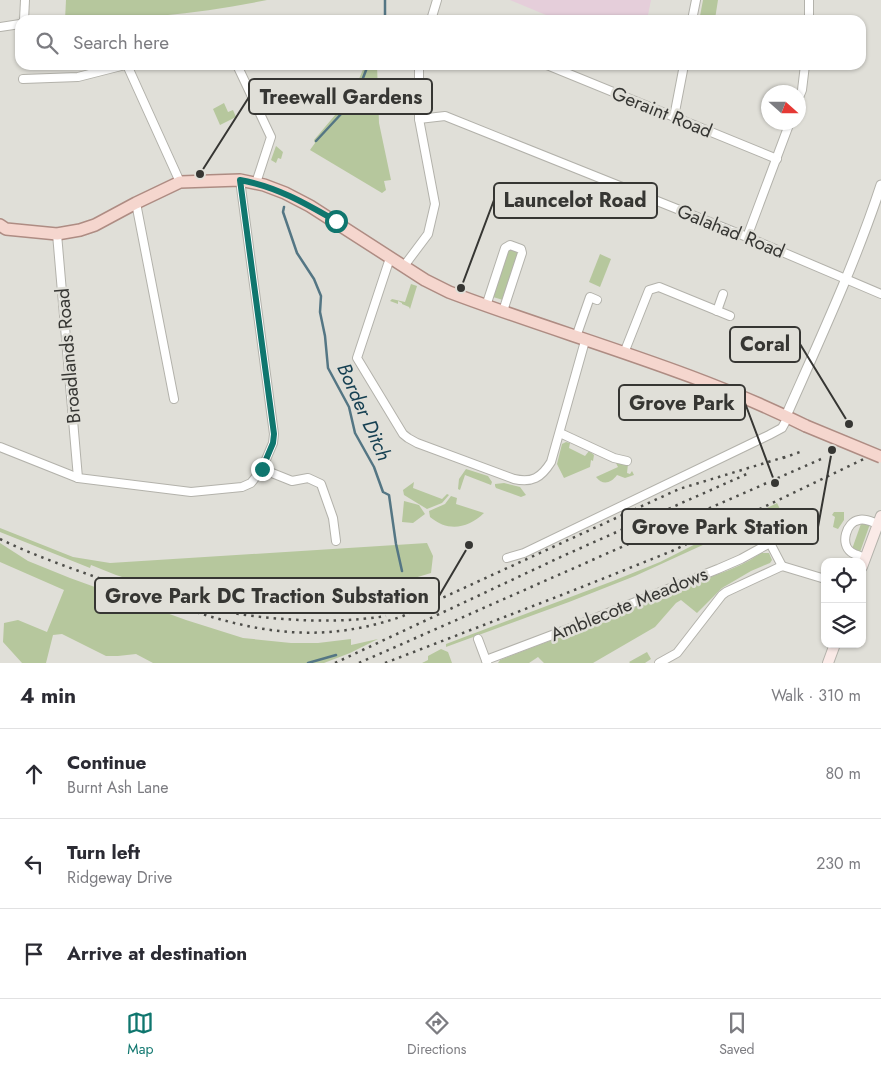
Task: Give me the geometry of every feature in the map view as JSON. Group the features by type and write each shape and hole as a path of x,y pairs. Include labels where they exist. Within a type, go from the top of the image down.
{"main road":[{"path":"0,225 6,228 57,234 95,225 180,182 240,180 256,183 285,193 310,206 438,287 486,306 624,353 744,397 806,426 881,457"},
{"path":"866,558 879,520"},
{"path":"828,663 834,648"}],"street":[{"path":"24,15 25,0"},
{"path":"434,15 437,0"},
{"path":"693,15 696,0"},
{"path":"809,0 809,15"},
{"path":"0,27 15,25"},
{"path":"23,78 78,77 106,70"},
{"path":"128,70 180,182"},
{"path":"239,70 271,137 256,183"},
{"path":"404,266 428,234 434,204 419,119 419,70"},
{"name":"Geraint Road","path":"559,70 777,159"},
{"path":"674,117 683,70"},
{"path":"803,85 804,70"},
{"name":"Galahad Road","path":"419,119 445,116 881,294"},
{"path":"747,238 787,130"},
{"path":"0,447 78,478 191,492 242,487 251,483 262,469 273,443 274,434 240,180"},
{"path":"507,558 524,553 782,428 839,298 881,185"},
{"path":"136,203 174,399"},
{"name":"Broadlands Road","path":"57,234 78,478"},
{"path":"486,306 505,248 510,245 521,249 522,253 503,311"},
{"path":"390,258 357,358 403,434 408,438 497,473 525,481 540,476 551,462 560,433 590,297"},
{"path":"624,353 649,287 659,287 730,316"},
{"path":"717,311 723,294"},
{"path":"560,433 614,458 626,461"},
{"path":"262,469 292,481 308,478 321,484 333,518 336,540"},
{"path":"858,558 848,549 846,541 847,532 852,523 859,520 879,520"},
{"path":"760,521 782,566"},
{"name":"Amblecote Meadows","path":"478,639 486,661 722,568 770,543"},
{"path":"659,663 678,653 722,595 782,566 821,578"}],"shaded area":[{"path":"510,0 651,0 648,15 546,15"}],"green space":[{"path":"66,0 267,0 217,9 166,15 65,15"},
{"path":"703,0 718,0 716,15 700,15"},
{"path":"363,70 377,70 379,123 391,180 384,181 386,190 382,193 310,150 315,143 314,140 352,95"},
{"path":"224,103 228,112 233,110 236,117 220,125 213,109"},
{"path":"276,146 283,152 281,159 278,158 276,163 271,160"},
{"path":"509,248 519,252 503,300 493,297"},
{"path":"600,254 611,259 600,287 589,282"},
{"path":"411,284 417,286 410,309 398,301 398,304 390,301 392,299 405,302"},
{"path":"570,443 569,448 585,456 589,451 594,455 590,467 564,478 557,464 562,444"},
{"path":"615,461 628,464 627,473 630,474 632,471 634,475 625,478 617,475 612,480 601,482 596,477 618,467"},
{"path":"466,469 488,476 492,482 491,485 465,475 460,490 458,489 459,479"},
{"path":"414,482 413,488 442,499 447,494 449,495 442,503 427,509 404,495 403,490"},
{"path":"504,483 520,487 526,495 521,497 495,486 495,484"},
{"path":"451,496 457,498 456,504 484,513 471,522 457,527 444,525 430,517 429,511 445,504"},
{"path":"404,501 419,505 425,514 413,523 402,522"},
{"path":"777,503 780,509 635,576 446,647 446,644 660,562"},
{"path":"834,512 844,512 844,520 838,529 833,527 835,517 832,515"},
{"path":"862,521 870,524 860,552 852,549"},
{"path":"0,528 73,557 110,563 427,543 433,556 431,573 411,579 396,579 389,600 378,613 344,614 283,604 275,604 263,611 237,609 168,592 91,565 90,568 0,532"},
{"path":"0,543 28,561 70,578 186,620 243,638 291,643 318,643 351,639 351,645 378,639 324,663 153,663 136,654 106,656 62,634 53,635 46,663 22,663 3,642 4,623 18,620 47,632 64,590 0,562"},
{"path":"761,553 769,553 772,560 770,563 751,571 722,588 697,613 681,600 676,603 655,627 593,663 544,663 538,657 529,663 498,663 500,660 625,612 678,588 739,566"},
{"path":"441,649 448,652 452,663 422,663 428,660 428,656"},
{"path":"647,652 651,659 645,663 629,662"}],"waterway":[{"name":"Border Ditch","path":"385,0 385,15"},
{"name":"Border Ditch","path":"316,141 355,99 366,70"},
{"name":"Border Ditch","path":"284,207 283,212 297,253 314,279 321,296 320,312 325,336 328,368 349,407 355,433 374,467 383,492 389,495 402,571"},
{"name":"Border Ditch","path":"308,663 336,655"}],"railway":[{"path":"783,458 800,452"},
{"path":"0,539 77,570 194,612 261,628 294,632 329,632 365,627 403,616 679,489 788,456"},
{"path":"385,663 672,551 866,458"},
{"path":"359,663 821,459"},
{"path":"335,663 565,555 749,473"},
{"path":"178,600 227,612 282,619 336,620 386,616"}],"place":[{"name":"Treewall Gardens","path":"200,174"},
{"name":"Launcelot Road","path":"461,288"},
{"name":"Coral","path":"849,424"},
{"name":"Grove Park Station","path":"832,450"},
{"name":"Grove Park","path":"775,483"},
{"name":"Grove Park DC Traction Substation","path":"469,545"}],"route":[{"path":"262,469 269,455 274,434 240,180 264,185 285,193 336,221"}]}
